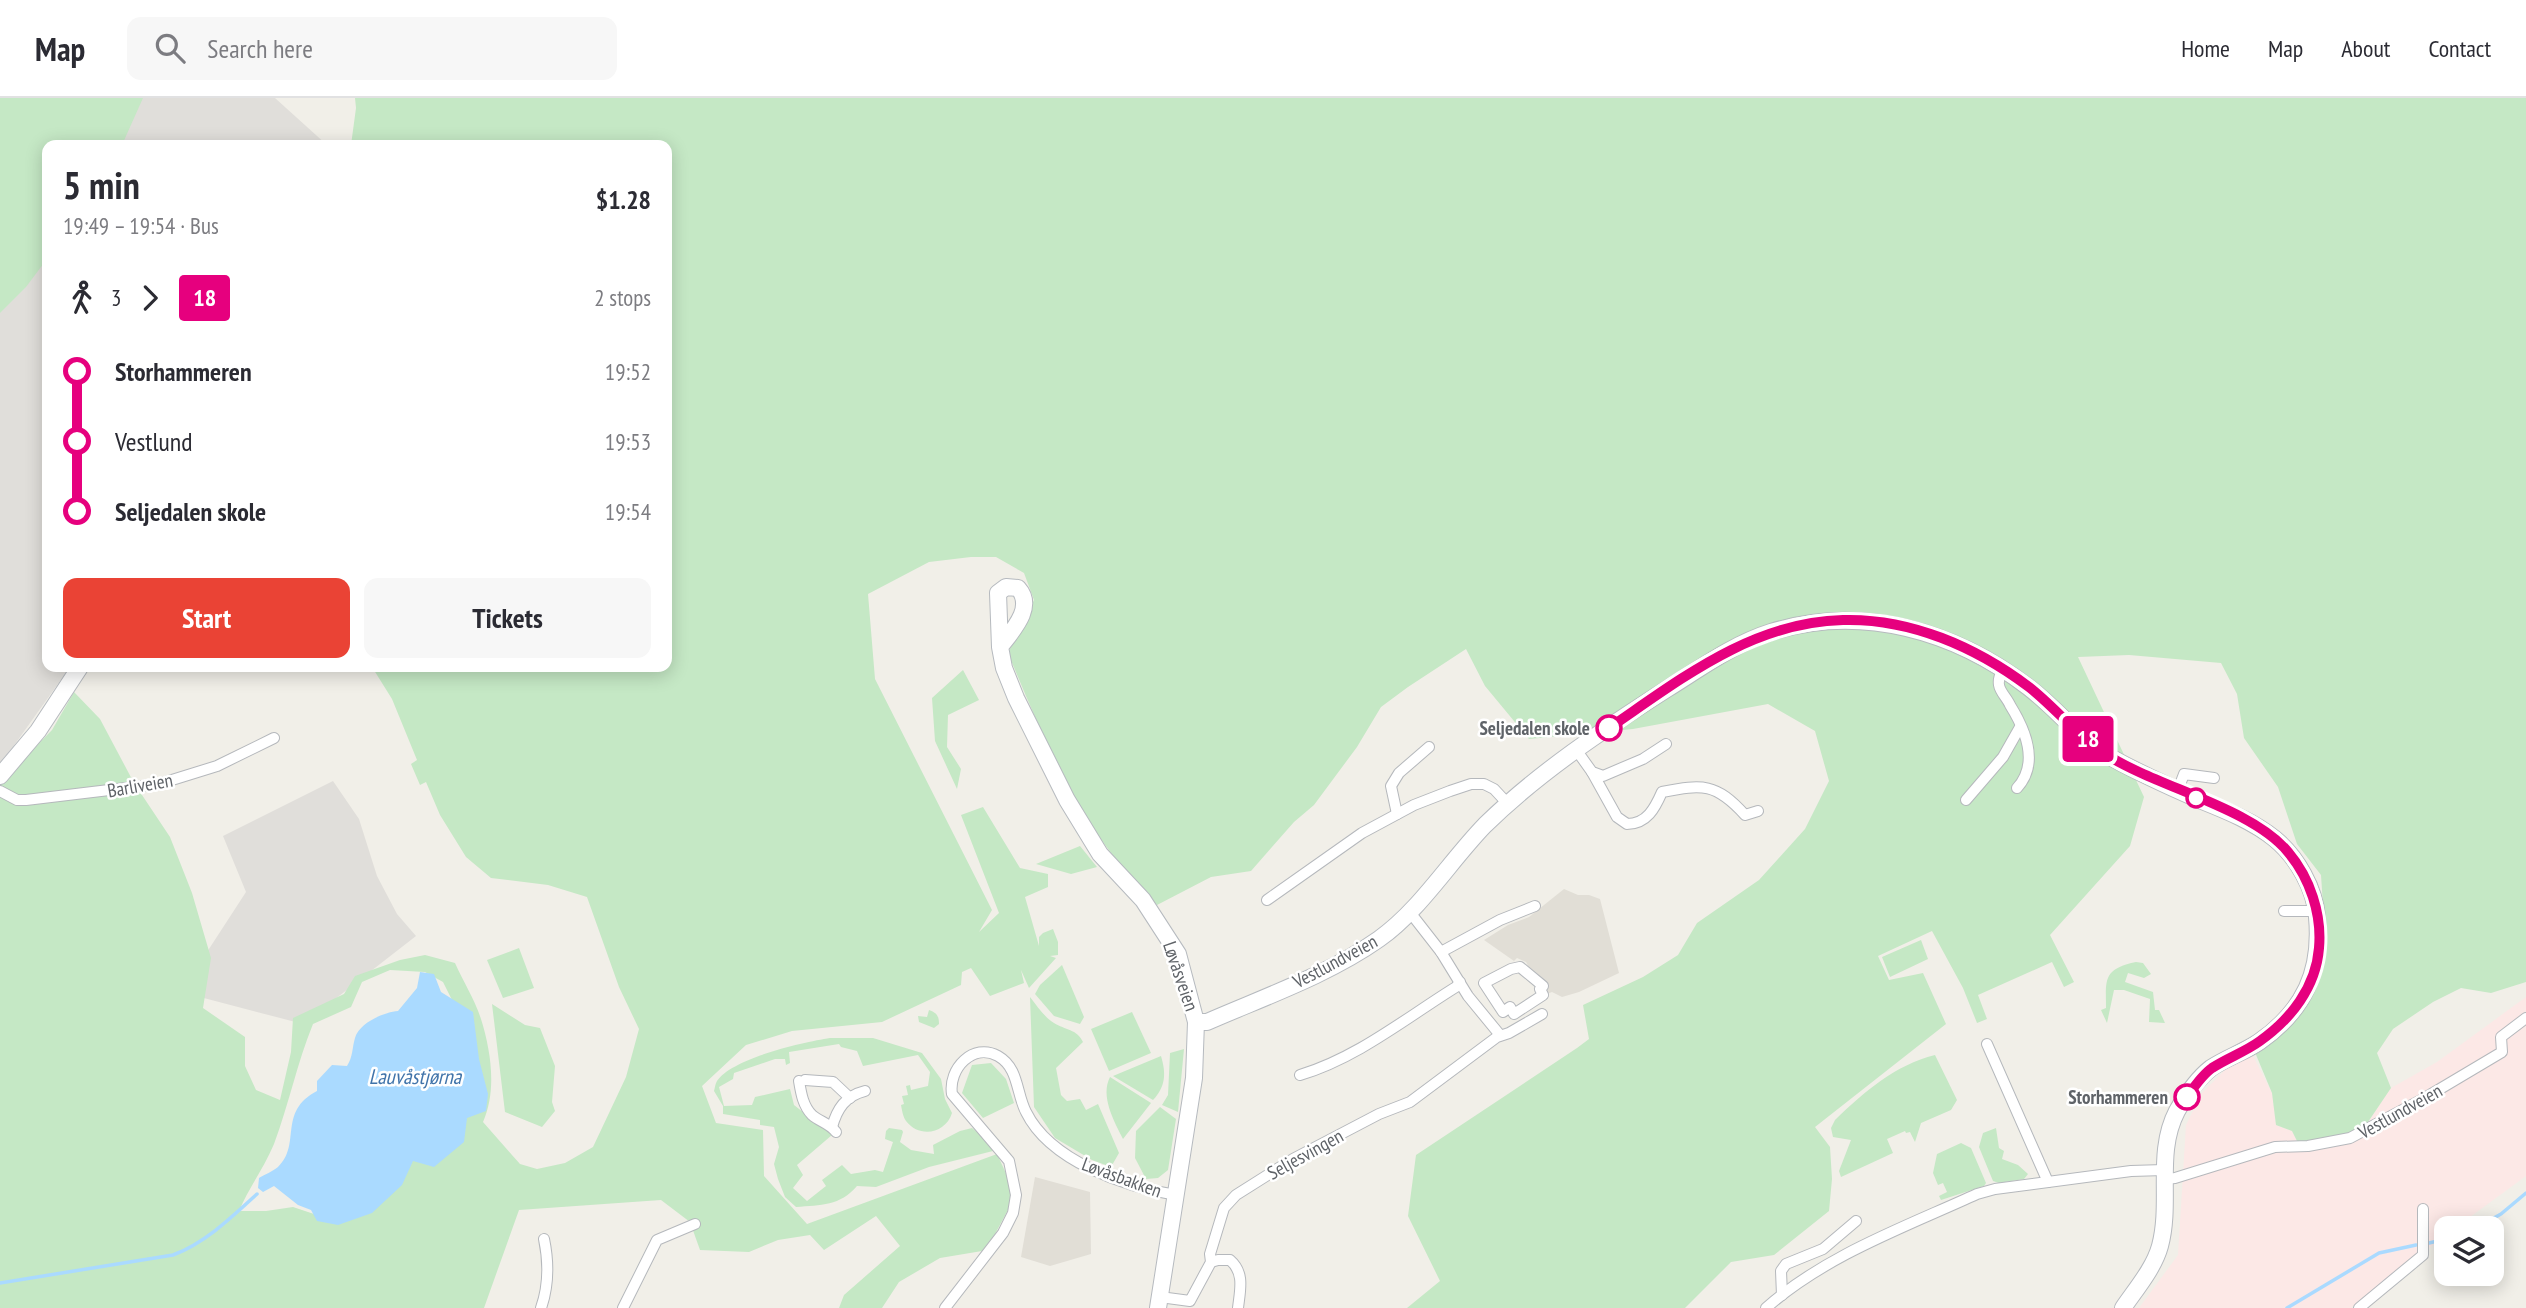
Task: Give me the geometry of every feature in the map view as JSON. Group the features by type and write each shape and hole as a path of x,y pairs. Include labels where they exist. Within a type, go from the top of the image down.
{"main road":[{"name":"Vestlundveien","path":"1196,1022 1207,1022 1243,1006 1347,958 1382,937 1508,804 1577,751 1718,656 1769,633 1795,626 1842,620 1899,625 1955,642 2003,669 2029,688 2106,755 2238,817 2273,837 2302,872 2317,911 2319,948 2312,980 2297,1007 2259,1042 2211,1069 2177,1112 2166,1140 2164,1222 2159,1248 2151,1266 2123,1308"},
{"name":"Løvåsveien","path":"1000,647 1004,668 1016,698 1066,800 1100,854 1143,900 1178,954 1196,1022 1194,1078 1159,1302"},
{"path":"0,776 44,722 77,672"}],"street":[{"path":"2003,669 1999,677 2000,689 2012,707 2029,745 2030,758 2017,788"},
{"path":"1966,800 2003,757 2020,727"},
{"name":"Barliveien","path":"0,791 17,800 26,800 159,784 217,766 274,738"},
{"path":"1592,772 1603,776 1615,772 1666,744"},
{"path":"1397,814 1391,786 1399,773 1429,747"},
{"path":"1577,751 1617,817 1627,824 1647,817 1662,792 1689,787 1709,788 1729,798 1745,815 1758,811"},
{"path":"2178,790 2184,774 2214,778"},
{"path":"1268,900 1342,846 1397,814 1471,784 1484,784 1494,789 1508,804"},
{"path":"1441,952 1500,920 1535,906"},
{"path":"1409,911 1500,1035"},
{"path":"2284,911 2317,911"},
{"path":"1520,967 1543,986 1543,995 1514,1014 1510,1007 1503,1012 1484,983 1520,967"},
{"path":"1300,1075 1323,1068 1362,1047 1460,982"},
{"name":"Seljesvingen","path":"1159,1302 1190,1304 1211,1262 1210,1255 1224,1208 1236,1195 1293,1159 1379,1114 1410,1102 1500,1035 1516,1030 1542,1014"},
{"name":"Vestlundveien","path":"2164,1174 2175,1178 2275,1147 2308,1146 2350,1139 2502,1052 2501,1037 2526,1018"},
{"path":"1987,1044 2048,1182"},
{"name":"Løvåsbakken","path":"945,1308 1003,1233 1013,1213 1016,1195 1009,1161 952,1094 952,1083 959,1066 973,1054 992,1053 1005,1062 1012,1070 1020,1099 1034,1127 1050,1145 1065,1156 1098,1172 1176,1195"},
{"path":"850,1098 833,1082 802,1081 803,1099 811,1114 834,1130 839,1108 850,1098 865,1091"},
{"path":"1766,1308 1791,1286 1830,1263 1977,1194 2131,1171 2164,1174"},
{"path":"2359,1308 2423,1255 2423,1209"},
{"path":"1782,1295 1782,1271 1786,1264 1823,1249 1856,1221"},
{"path":"623,1308 657,1240 663,1235 695,1224"},
{"path":"541,1308 548,1281 544,1239"},
{"path":"1211,1262 1218,1259 1230,1260 1237,1267 1241,1283 1238,1308"}],"shaded area":[{"path":"133,98 275,98 321,140 106,140"},
{"path":"42,240 42,672 66,672 0,765 0,306"},
{"path":"333,781 359,819 377,876 397,914 416,936 303,1024 181,992 246,892 223,836"},
{"path":"1564,889 1600,899 1619,973 1562,997 1552,992 1544,995 1526,962 1517,958 1514,961 1484,940 1508,925 1529,917"},
{"path":"2526,997 2526,1176 2471,1216 2434,1216 2434,1244 2351,1308 2139,1308 2178,1255 2186,1125 2201,1094 2228,1067 2252,1054 2272,1093 2276,1125 2292,1131 2301,1149 2366,1125 2391,1088 2437,1062"},
{"path":"1035,1177 1090,1192 1091,1254 1050,1266 1021,1257"}],"green space":[{"path":"0,98 143,98 124,140 42,140 42,266 26,287 0,313"},
{"path":"355,98 2526,98 2526,982 2491,993 2461,988 2433,1002 2393,1029 2377,1053 2391,1088 2366,1125 2324,1143 2301,1149 2292,1131 2276,1125 2272,1093 2254,1050 2303,1011 2321,973 2325,935 2321,875 2297,844 2278,787 2244,738 2237,694 2221,663 2129,655 2078,657 2144,797 2130,846 2050,935 2074,982 2064,987 2052,962 1978,995 1987,1019 1977,1023 1963,988 1932,931 1878,956 1889,980 1923,973 1946,1024 1815,1127 1830,1147 1832,1179 1829,1211 1774,1255 1731,1262 1685,1308 1407,1308 1440,1281 1408,1216 1416,1155 1589,1039 1583,1005 1643,977 1678,955 1697,923 1759,880 1805,829 1829,781 1815,731 1768,704 1633,729 1529,739 1485,686 1466,649 1381,707 1357,747 1314,805 1294,822 1251,871 1211,877 1157,905 1114,857 1067,784 1008,653 1034,600 1024,573 996,557 929,562 868,594 875,679 992,910 979,932 999,913 961,815 983,807 1020,868 1048,874 1048,887 1025,897 1039,946 1039,937 1053,929 1058,942 1058,955 1050,956 1056,958 1029,988 1021,970 1024,983 990,996 971,968 962,972 961,985 882,1022 792,1031 746,1045 702,1086 716,1123 763,1130 764,1176 807,1224 997,1154 1016,1195 995,1234 982,1251 940,1258 899,1282 882,1308 839,1308 844,1295 900,1246 876,1216 824,1250 810,1235 778,1240 749,1252 700,1250 690,1222 661,1200 519,1210 484,1308 0,1308 0,783 52,730 74,692 100,719 134,783 170,837 192,893 211,958 203,1008 245,1037 245,1066 256,1090 280,1100 291,1052 293,1018 344,994 355,976 400,960 425,955 455,963 476,1005 485,1031 491,1071 490,1097 483,1122 520,1164 537,1169 565,1163 593,1147 626,1077 639,1029 619,987 587,897 548,885 491,878 466,857 440,815 426,782 420,785 411,764 417,760 392,699 375,672 672,672 672,140 352,140","holes":["390,970 425,972 443,982 475,1046 335,1221 293,1207 239,1211 274,1144 313,1024 351,1007 362,982"]},
{"path":"963,670 979,700 948,715 947,747 961,769 957,789 935,741 932,698"},
{"path":"1080,846 1097,867 1071,874 1036,864"},
{"path":"1921,940 1928,959 1890,977 1882,957"},
{"path":"519,948 534,988 503,998 487,960"},
{"path":"2136,962 2143,963 2151,974 2144,978 2128,973 2125,982 2153,992 2155,1010 2159,1010 2165,1023 2149,1022 2150,999 2124,990 2114,990 2107,1023 2101,1010 2106,1008 2108,978 2117,968"},
{"path":"1062,965 1084,1017 1080,1024 1054,1016 1035,994 1040,985"},
{"path":"1030,997 1047,1018 1074,1032 1083,1042 1056,1068 1061,1095 1067,1101 1080,1099 1086,1110 1098,1104 1119,1153 1111,1167 1092,1160 1055,1138 1034,1107"},
{"path":"492,1004 525,1025 540,1028 555,1066 552,1102 555,1111 542,1127 505,1112"},
{"path":"929,1010 939,1019 939,1024 934,1028 919,1022 918,1016 927,1017"},
{"path":"1132,1012 1151,1053 1109,1071 1091,1029"},
{"path":"830,1038 873,1038 922,1053 941,1079 945,1099 952,1113 939,1129 925,1132 912,1127 905,1119 901,1105 904,1104 902,1096 908,1095 906,1086 910,1085 911,1090 928,1086 930,1072 918,1055 863,1066 857,1051 839,1044 789,1052 790,1063 786,1065 785,1059 775,1059 734,1073 733,1079 719,1087 724,1106 752,1105 755,1097 790,1089 794,1105 832,1135 797,1165 803,1175 793,1188 807,1201 826,1186 822,1180 842,1165 851,1174 875,1170 883,1172 893,1142 885,1139 889,1128 902,1130 900,1142 911,1150 934,1154 933,1145 972,1128 984,1138 993,1151 929,1167 876,1187 857,1186 851,1193 830,1203 796,1207 785,1197 778,1179 774,1164 779,1147 774,1127 760,1125 760,1120 723,1114 723,1106 714,1091 717,1081 725,1073 752,1058"},
{"path":"1184,1049 1178,1112 1162,1105 1168,1095 1170,1053"},
{"path":"1935,1055 1957,1100 1951,1110 1921,1123 1915,1142 1910,1132 1905,1131 1887,1139 1893,1153 1841,1177 1839,1171 1851,1140 1833,1137 1831,1128 1835,1120 1893,1073"},
{"path":"1161,1056 1164,1079 1153,1100 1113,1076"},
{"path":"991,1063 1006,1079 1014,1103 983,1118 962,1093 972,1065"},
{"path":"1110,1077 1151,1103 1123,1139 1107,1100"},
{"path":"1160,1107 1176,1119 1168,1170 1158,1178 1146,1179 1135,1158 1136,1131"},
{"path":"1996,1128 1999,1148 2004,1151 2002,1159 2018,1165 2028,1174 2024,1179 1999,1183 1993,1181 1979,1147 1983,1133"},
{"path":"1961,1143 1971,1148 1986,1183 1941,1200 1939,1196 1947,1192 1943,1183 1938,1185 1933,1173 1937,1154"}],"water":[{"name":"Lauvåstjørna","path":"420,972 434,974 441,992 473,1012 479,1059 488,1094 486,1111 467,1118 464,1142 434,1167 413,1161 402,1185 372,1213 338,1225 317,1221 311,1210 298,1205 274,1186 263,1192 258,1188 259,1178 278,1167 285,1158 297,1108 317,1091 317,1081 332,1065 347,1066 355,1038 361,1028 373,1019 398,1011 417,988"}],"waterway":[{"path":"2497,1216 2526,1193"},
{"path":"0,1283 173,1255 207,1236 257,1194"},
{"path":"2429,1243 2434,1242"},
{"path":"2287,1308 2379,1253 2416,1245"}],"bus line":[{"name":"18","path":"1609,728 1742,643 1769,633 1817,622 1876,621 1955,642 2003,669 2029,688 2106,755 2238,817 2273,837 2302,872 2317,911 2319,948 2312,980 2297,1007 2279,1026 2259,1042 2211,1069 2187,1097"}],"place":[{"name":"Seljedalen skole","path":"1609,728"},
{"name":"Storhammeren","path":"2187,1097"}]}
